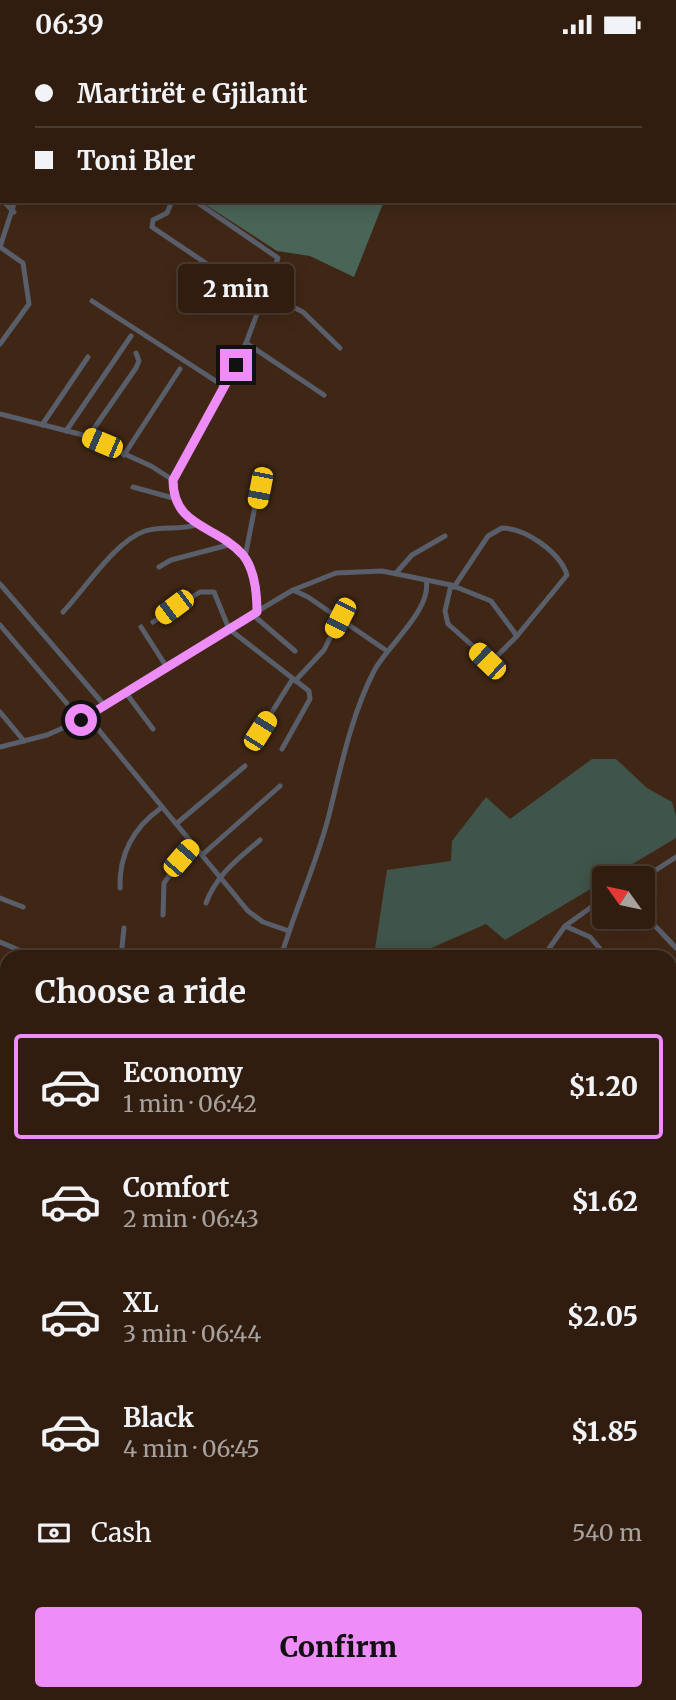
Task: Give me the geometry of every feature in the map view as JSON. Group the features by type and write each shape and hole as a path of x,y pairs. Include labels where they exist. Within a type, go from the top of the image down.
{"street":[{"path":"5,203 13,212"},
{"path":"0,344 29,304 23,264 0,247 15,203"},
{"path":"171,203 167,213 153,220 152,227 262,301"},
{"path":"198,203 277,255 246,343 225,387 173,480 173,498 181,512 232,544 245,557 256,589 255,613 295,651"},
{"path":"0,221 7,226"},
{"path":"265,293 303,312 340,348"},
{"path":"92,301 225,387"},
{"path":"66,431 131,336"},
{"path":"246,343 324,395"},
{"path":"88,437 136,368 139,361 136,353"},
{"path":"42,425 88,357"},
{"path":"124,455 180,369"},
{"path":"0,414 88,437 151,466 173,480"},
{"path":"245,557 261,471"},
{"path":"133,487 173,498"},
{"path":"64,612 101,568 135,535 159,528 199,524"},
{"path":"502,528 523,532 555,556 567,575 494,661 487,661 445,617 453,586 488,536 502,528"},
{"path":"396,573 412,555 445,536"},
{"path":"159,567 171,560 232,544"},
{"path":"0,747 47,735 88,717 166,666 293,590 336,573 359,570 396,573 453,586 494,604 517,636"},
{"path":"283,950 329,815 344,750 372,674 419,607 428,587 426,580"},
{"path":"0,584 105,706"},
{"path":"153,622 174,607 207,590 214,592 229,629 309,691 310,699 282,749"},
{"path":"293,590 387,651"},
{"path":"260,731 294,680 324,650 340,618"},
{"path":"0,625 81,720"},
{"path":"141,627 166,666"},
{"path":"126,692 153,729"},
{"path":"0,712 24,741"},
{"path":"88,717 160,808 248,911 263,922 289,931"},
{"path":"176,824 245,766"},
{"path":"202,855 280,786"},
{"path":"120,888 122,860 127,844 149,816 160,808"},
{"path":"206,902 220,876 260,840"},
{"path":"163,915 164,883 192,844"},
{"path":"655,871 676,857"},
{"path":"0,898 23,907"},
{"path":"548,950 565,926 592,907"},
{"path":"565,926 582,931 600,950"},
{"path":"655,926 676,948"},
{"path":"122,950 124,928"},
{"path":"0,943 18,950"}],"green space":[{"path":"203,203 383,203 354,277 310,256 277,251"},
{"path":"592,759 616,759 647,788 672,802 676,816 676,838 629,866 592,866 592,888 505,940 486,924 427,950 375,949 387,870 451,861 452,841 486,797 510,819"}],"route":[{"path":"81,720 257,612 256,589 245,557 232,544 181,512 173,498 173,480 236,365"}]}
